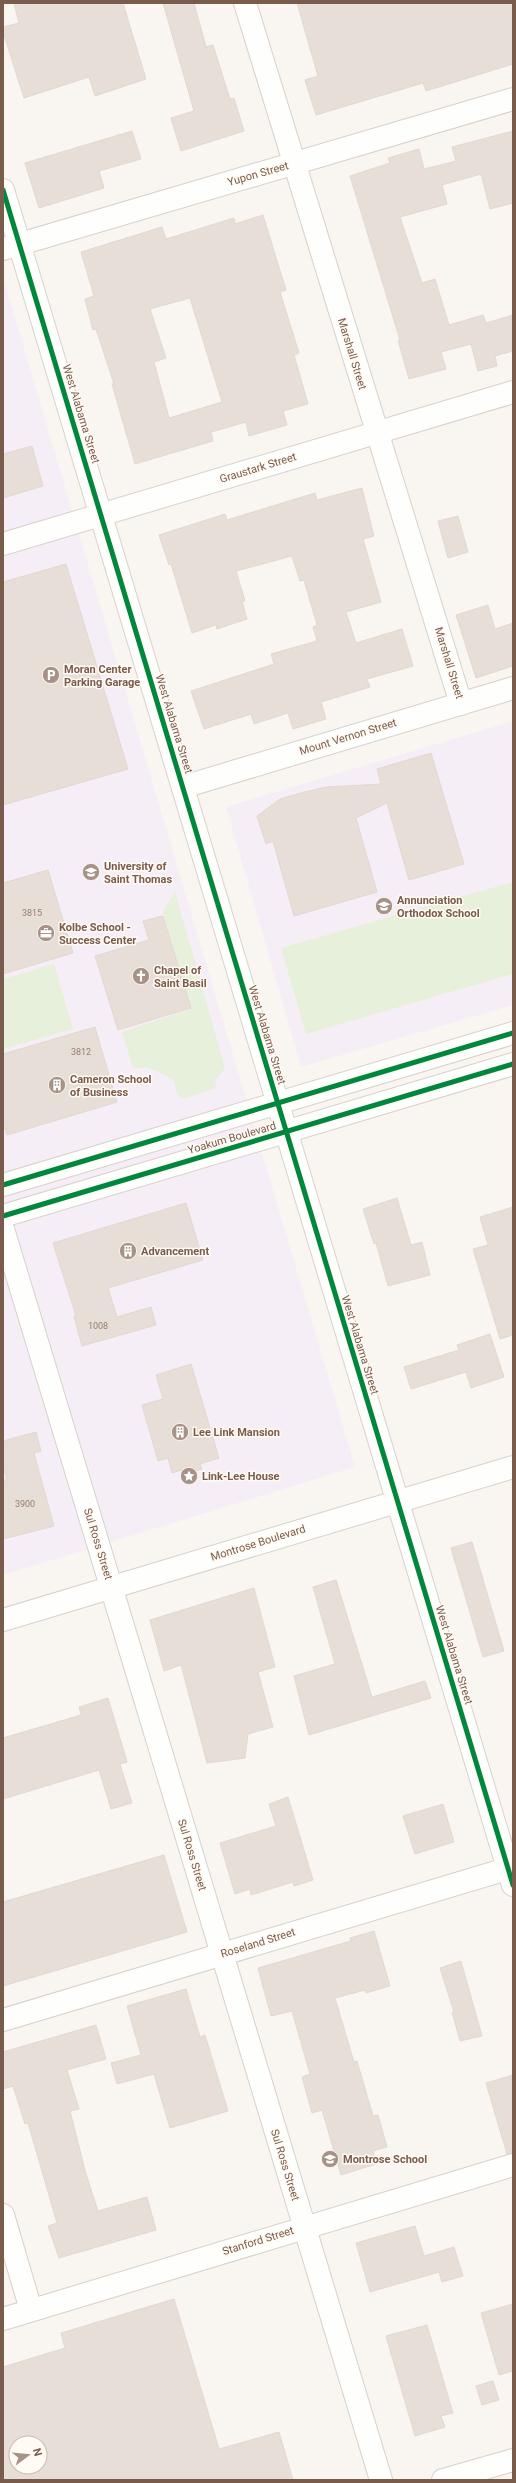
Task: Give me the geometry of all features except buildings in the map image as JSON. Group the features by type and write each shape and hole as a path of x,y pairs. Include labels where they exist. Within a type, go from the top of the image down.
{"street":[{"name":"Marshall Street","path":"245,3 293,164 461,704"},
{"name":"Yupon Street","path":"11,247 513,99"},
{"name":"West Alabama Street","path":"3,190 11,247 100,515 397,1502 511,1874"},
{"name":"Graustark Street","path":"3,544 513,392"},
{"name":"Mount Vernon Street","path":"183,787 513,688"},
{"name":"Yoakum Boulevard","path":"3,1185 277,1102 513,1033"},
{"name":"Yoakum Boulevard","path":"3,1216 286,1133 513,1064"},
{"name":"Sul Ross Street","path":"3,1229 381,2480"},
{"name":"Montrose Boulevard","path":"3,1620 513,1467"},
{"name":"Roseland Street","path":"3,2020 222,1954 511,1874"},
{"name":"Stanford Street","path":"3,2319 513,2165"},
{"path":"3,2215 31,2310"},
{"path":"443,2480 513,2460"}],"shaded area":[{"name":"University of Saint Thomas","path":"3,277 355,1467 3,1575"},
{"name":"Annunciation Orthodox School","path":"513,721 513,1005 301,1067 226,807"}],"green space":[{"path":"513,882 513,974 306,1034 281,948"},
{"path":"175,892 225,1068 215,1081 216,1088 183,1099 178,1095 173,1080 149,1069 133,1068 122,1032 191,1009 163,912"},
{"path":"54,964 73,1029 3,1049 3,979"}],"cycle path":[{"path":"3,190 513,1885"},
{"path":"3,1185 513,1033"},
{"path":"3,1216 513,1064"}],"place":[{"name":"Moran Center Parking Garage","path":"51,675"},
{"name":"University of Saint Thomas","path":"91,872"},
{"name":"Annunciation Orthodox School","path":"384,906"},
{"name":"Kolbe School - Success Center","path":"46,933"},
{"name":"Chapel of Saint Basil","path":"141,976"},
{"name":"Cameron School of Business","path":"57,1085"},
{"name":"Advancement","path":"128,1251"},
{"name":"Lee Link Mansion","path":"180,1432"},
{"name":"Link-Lee House","path":"189,1476"},
{"name":"Montrose School","path":"330,2159"}]}
